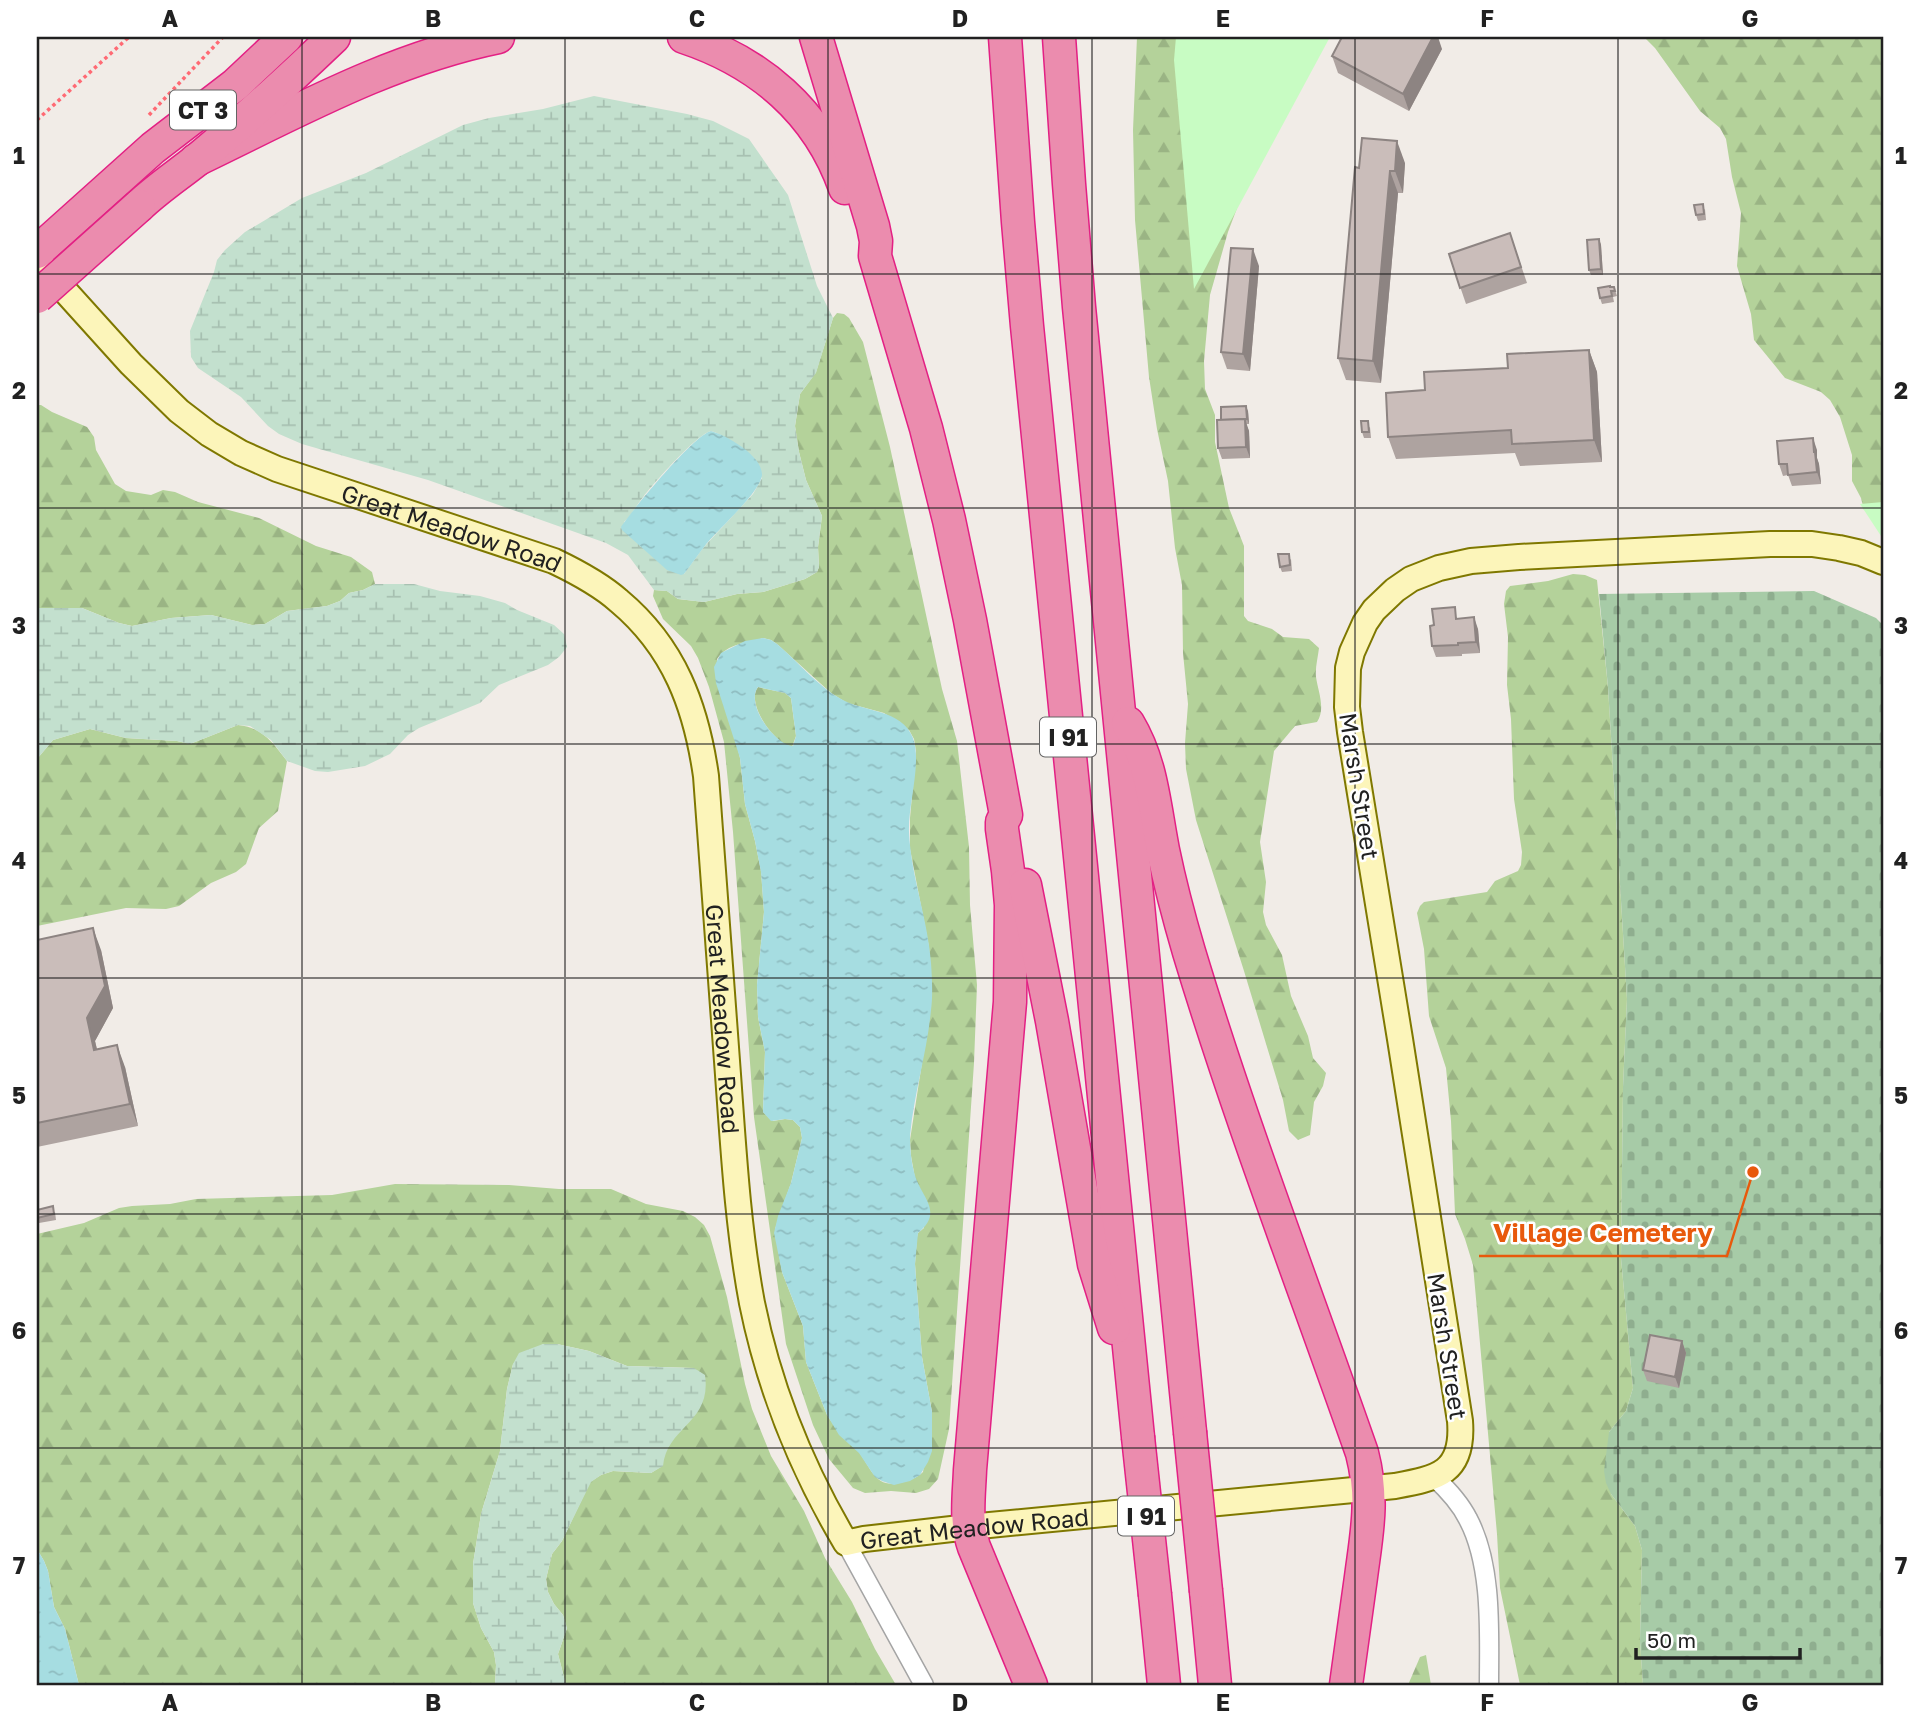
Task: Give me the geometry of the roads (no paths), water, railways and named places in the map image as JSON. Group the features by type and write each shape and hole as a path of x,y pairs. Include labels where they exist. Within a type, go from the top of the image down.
{"highway":[{"path":"150,133 265,37"},
{"name":"CT 3","path":"37,252 117,180 150,133 235,85 286,37"},
{"name":"CT 3","path":"37,298 162,185 196,160 334,37"},
{"path":"196,160 362,80 436,53 498,37"},
{"path":"684,37 716,48 751,67 800,113 832,157 843,180 863,239 875,256 926,428 946,509 970,620 1006,815 1012,820 1016,832 1094,1264 1109,1317 1130,1364"},
{"path":"816,37 873,226 875,256"},
{"name":"I 91","path":"1005,37 1027,326 1164,1685"},
{"name":"I 91","path":"1059,37 1079,307 1215,1685"},
{"path":"1064,108 1077,37"},
{"path":"1118,707 1146,761 1164,856 1189,950 1297,1273 1362,1453 1369,1489 1369,1518 1346,1685"},
{"path":"1006,815 1002,829 1011,905 1010,1002 970,1470 969,1527 974,1547 1031,1685"}],"street":[{"name":"Great Meadow Road","path":"37,260 154,388 209,434 241,453 277,469 554,561 587,578 618,600 643,624 663,649 681,680 693,710 703,754 738,1192 752,1302 762,1347 792,1434 814,1485 846,1543 969,1527 1369,1489 1434,1477"},
{"name":"Marsh Street","path":"1434,1477 1454,1460 1460,1443 1460,1421 1350,732 1346,687 1348,668 1357,637 1374,610 1395,590 1424,573 1471,561 1793,544 1848,549 1883,562"},
{"path":"1434,1477 1464,1511 1479,1546 1486,1593 1489,1685"},
{"path":"846,1543 924,1685"}],"water":[{"path":"711,431 734,442 750,454 761,468 762,475 746,501 681,575 667,570 621,527 678,458"},
{"path":"763,638 771,640 833,694 900,722 908,729 915,748 910,849 927,930 932,1004 910,1141 914,1172 930,1211 930,1218 918,1233 915,1264 922,1357 932,1412 932,1451 920,1475 894,1485 875,1477 859,1453 839,1435 827,1415 806,1362 803,1326 782,1272 774,1233 791,1183 802,1138 800,1127 793,1120 771,1121 763,1112 765,1052 758,1017 757,985 764,912 761,872 745,804 740,758 716,683 714,667 721,653 745,641","holes":["758,687 785,693 791,698 796,736 793,746 778,739 764,722 755,703"]},
{"path":"37,1549 48,1571 54,1607 65,1629 79,1685 37,1685"}],"place":[{"name":"Village Cemetery","path":"1753,1172"}]}
